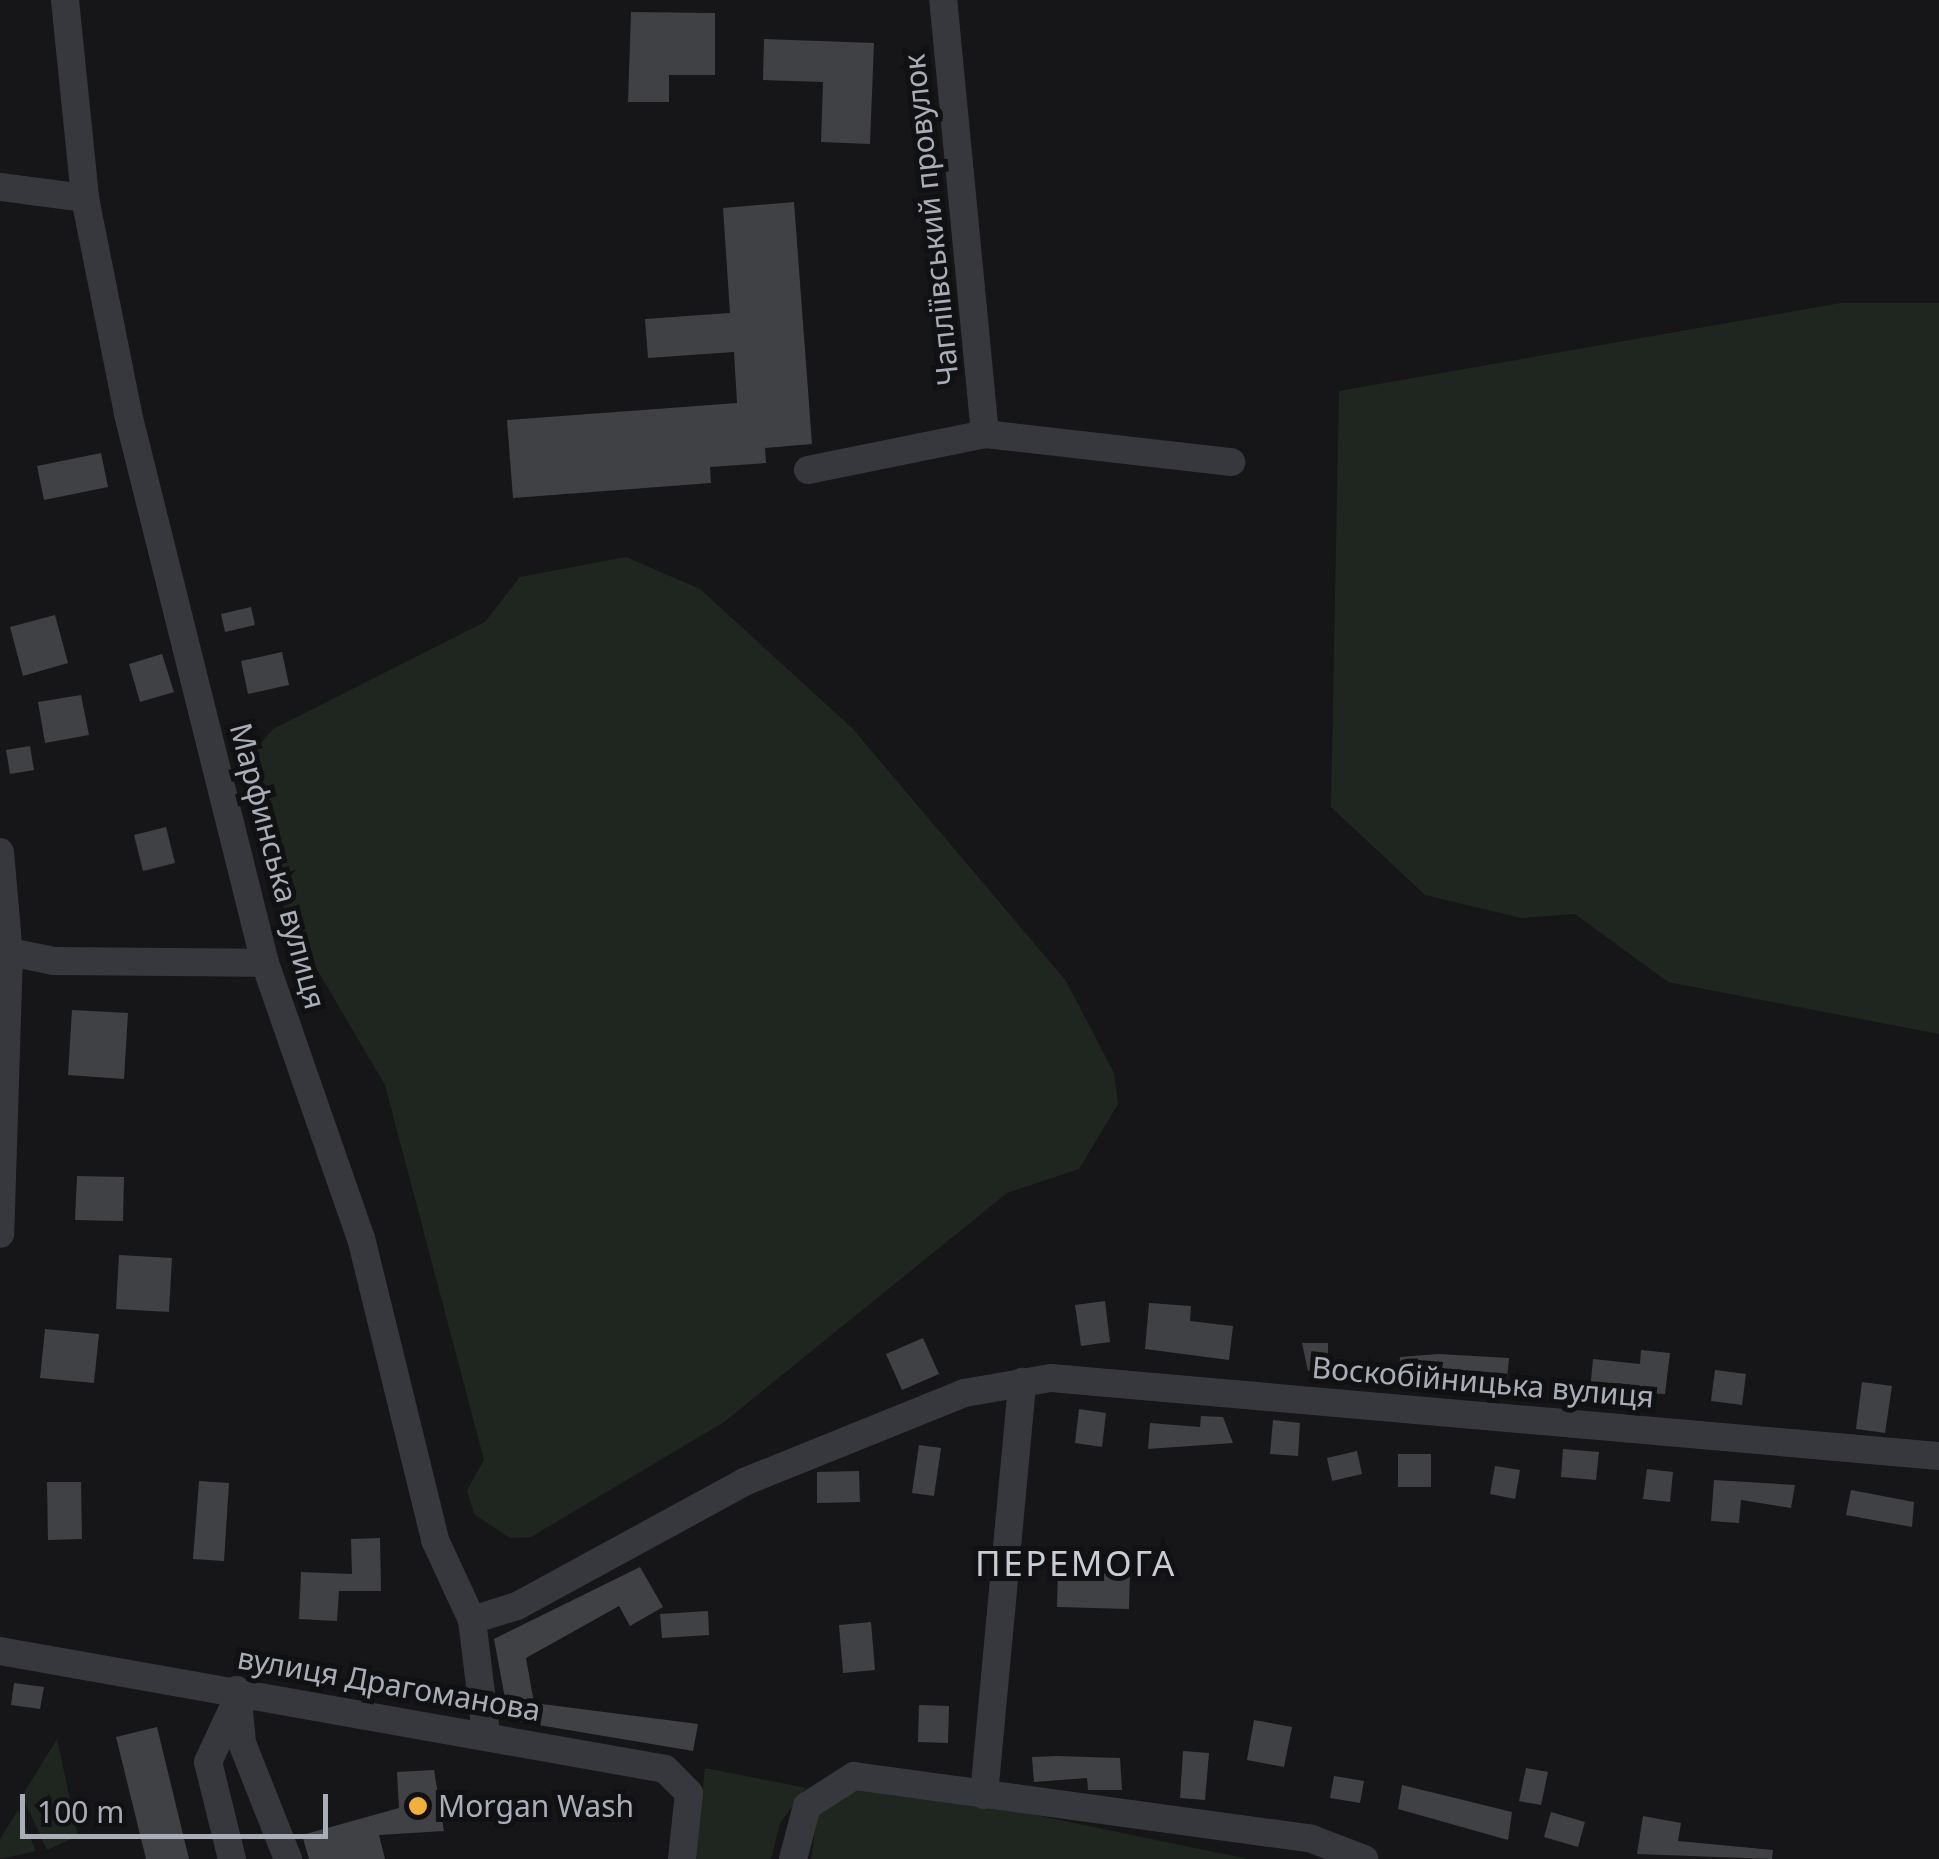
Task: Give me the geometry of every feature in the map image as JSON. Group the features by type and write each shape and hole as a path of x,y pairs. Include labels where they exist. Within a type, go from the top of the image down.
{"street":[{"name":"Марфинська вулиця","path":"65,0 85,198 128,414 265,963 362,1238 434,1540 472,1620 486,1734"},
{"name":"Чапліївський провулок","path":"943,0 984,434"},
{"path":"0,187 85,198"},
{"path":"808,470 984,434 1230,462"},
{"path":"0,852 5,952 0,1234"},
{"path":"5,952 265,963"},
{"path":"984,1796 1022,1382"},
{"name":"Воскобійницька вулиця","path":"472,1620 518,1606 744,1482 964,1393 1022,1382 1116,1382 1939,1456"},
{"name":"вулиця Драгоманова","path":"0,1651 237,1696 486,1734 676,1774 689,1793 682,1859"},
{"path":"232,1859 208,1762 237,1696"},
{"path":"237,1696 242,1743 288,1859"},
{"path":"793,1859 807,1806 854,1776 1312,1839 1364,1859"}],"shaded area":[{"path":"1841,303 1939,303 1939,1034 1668,982 1575,914 1521,918 1425,895 1331,807 1339,391"},
{"path":"626,557 700,589 852,728 1066,981 1114,1073 1118,1104 1079,1169 1007,1193 724,1422 531,1537 510,1538 474,1514 467,1490 484,1460 385,1085 285,915 251,755 273,729 485,622 520,577"},
{"path":"57,1739 78,1836 47,1850 22,1796"},
{"path":"705,1768 806,1788 780,1823 771,1859 695,1859"},
{"path":"859,1790 1002,1808 1248,1859 811,1859 819,1802"},
{"path":"18,1810 36,1851 0,1859 0,1839"}],"building":[{"path":"631,12 715,13 715,75 669,75 669,102 628,102"},
{"path":"764,39 874,43 870,144 821,142 823,82 763,80"},
{"path":"794,202 812,444 765,448 766,463 710,467 711,483 513,498 507,420 737,403 734,352 648,358 645,319 730,313 723,208"},
{"path":"101,453 108,487 44,500 37,466"},
{"path":"251,607 255,625 225,632 221,614"},
{"path":"55,615 68,663 23,676 10,627"},
{"path":"282,652 289,685 248,694 241,661"},
{"path":"162,654 174,692 140,702 129,664"},
{"path":"81,695 89,735 45,743 38,702"},
{"path":"30,746 34,770 10,774 6,750"},
{"path":"166,827 175,863 143,871 134,835"},
{"path":"72,1010 128,1013 124,1079 68,1075"},
{"path":"77,1176 124,1177 123,1221 75,1220"},
{"path":"119,1255 172,1258 169,1312 116,1309"},
{"path":"1105,1301 1110,1342 1081,1346 1075,1305"},
{"path":"1149,1303 1191,1306 1190,1321 1233,1326 1229,1360 1145,1349"},
{"path":"45,1329 99,1334 94,1383 40,1378"},
{"path":"923,1338 939,1374 902,1390 886,1354"},
{"path":"1302,1343 1328,1343 1328,1371 1308,1371"},
{"path":"1641,1350 1670,1353 1665,1394 1590,1391 1593,1359 1640,1364"},
{"path":"1438,1354 1509,1358 1507,1380 1398,1383 1400,1357"},
{"path":"1715,1370 1746,1374 1742,1405 1711,1401"},
{"path":"1862,1382 1892,1386 1885,1433 1856,1429"},
{"path":"1079,1409 1106,1413 1102,1447 1075,1443"},
{"path":"1201,1416 1223,1417 1233,1443 1148,1449 1150,1423 1200,1427"},
{"path":"1273,1420 1300,1423 1298,1456 1270,1454"},
{"path":"919,1445 941,1448 934,1496 912,1493"},
{"path":"1563,1449 1599,1452 1596,1480 1561,1477"},
{"path":"1357,1451 1362,1474 1332,1481 1327,1458"},
{"path":"1398,1454 1431,1454 1431,1487 1398,1487"},
{"path":"1495,1466 1520,1470 1515,1499 1490,1494"},
{"path":"1647,1469 1673,1472 1670,1502 1643,1499"},
{"path":"859,1471 860,1502 817,1503 817,1472"},
{"path":"1714,1480 1795,1485 1791,1508 1741,1500 1739,1523 1711,1521"},
{"path":"199,1481 229,1483 224,1561 193,1559"},
{"path":"47,1482 81,1482 82,1539 48,1540"},
{"path":"1851,1490 1914,1502 1912,1527 1846,1515"},
{"path":"380,1538 381,1591 339,1591 337,1621 299,1619 301,1572 352,1574 351,1539"},
{"path":"640,1567 663,1607 630,1626 619,1606 526,1658 534,1703 698,1724 693,1751 509,1720 494,1639"},
{"path":"1058,1569 1130,1571 1129,1609 1057,1607"},
{"path":"708,1611 709,1635 662,1638 660,1614"},
{"path":"871,1622 875,1670 843,1673 839,1625"},
{"path":"14,1683 44,1687 40,1709 11,1705"},
{"path":"919,1705 949,1706 948,1743 918,1742"},
{"path":"1254,1720 1292,1727 1284,1767 1247,1760"},
{"path":"157,1727 189,1859 146,1859 116,1737"},
{"path":"1183,1751 1209,1753 1205,1800 1180,1798"},
{"path":"1032,1757 1120,1758 1122,1790 1088,1790 1087,1778 1034,1782"},
{"path":"1526,1768 1548,1772 1541,1805 1519,1801"},
{"path":"434,1770 444,1831 379,1835 385,1859 309,1859 302,1835 399,1808 397,1772"},
{"path":"1334,1776 1364,1781 1360,1803 1330,1798"},
{"path":"1402,1785 1512,1812 1508,1840 1398,1809"},
{"path":"1551,1812 1585,1822 1578,1847 1544,1837"},
{"path":"1643,1816 1681,1823 1678,1841 1773,1850 1772,1859 1637,1854"}],"place":[{"name":"Morgan Wash","path":"418,1806"}],"district":[{"name":"ПЕРЕМОГА","path":"1076,1563"}]}
